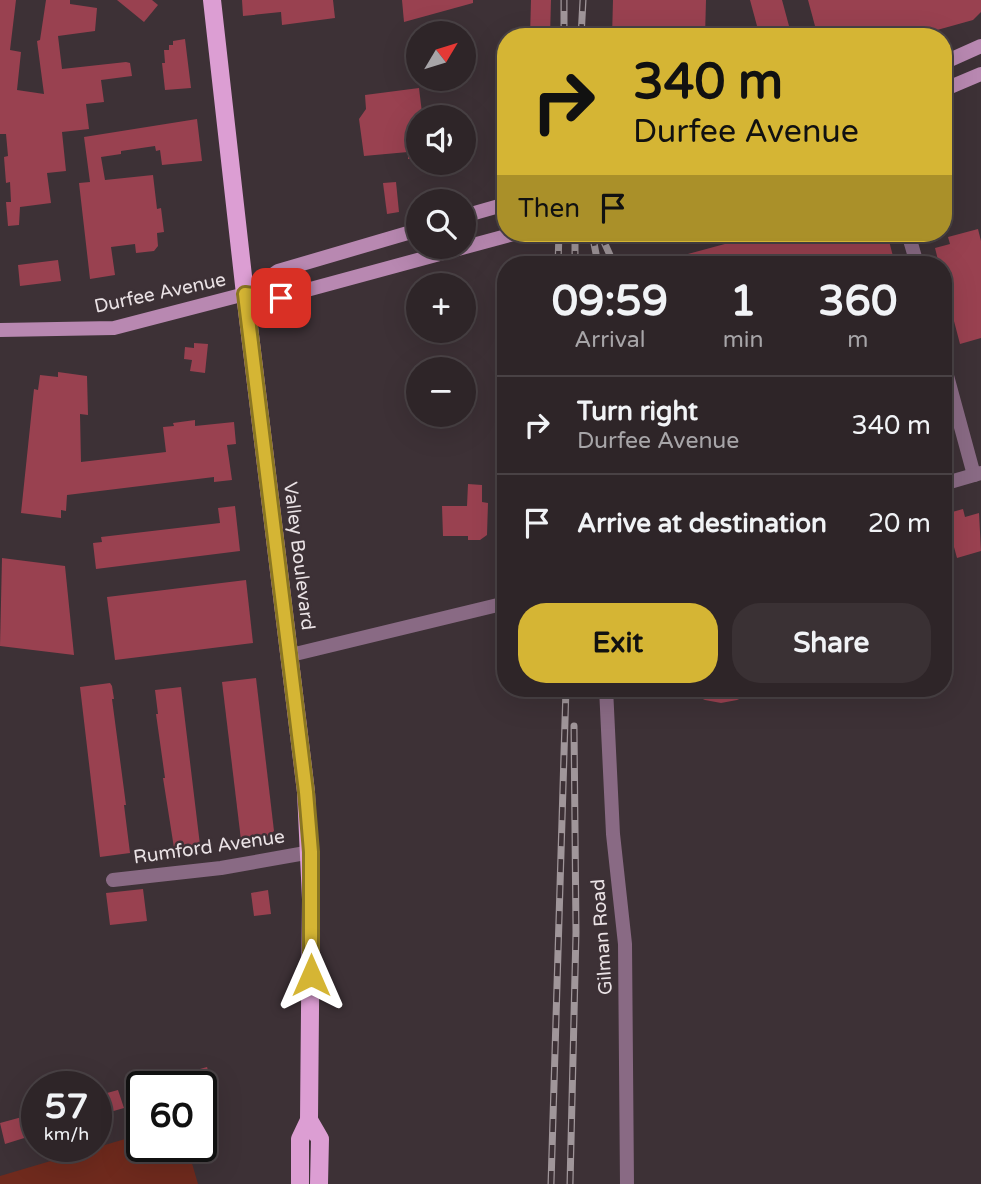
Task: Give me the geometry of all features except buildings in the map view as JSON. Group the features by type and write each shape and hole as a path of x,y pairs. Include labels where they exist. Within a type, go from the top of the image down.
{"main road":[{"name":"Valley Boulevard","path":"212,0 245,294 291,655 311,852 309,1120 300,1139 300,1184"},
{"path":"952,59 981,46"},
{"path":"952,86 981,74"},
{"path":"476,213 497,207"},
{"name":"Durfee Avenue","path":"0,330 114,328 245,294 278,271 406,234"},
{"name":"Durfee Avenue","path":"245,294 281,298 497,239"},
{"name":"Valley Boulevard","path":"309,1120 320,1139 319,1184"}],"street":[{"path":"952,390 978,474 952,481"},
{"path":"291,655 497,605"},
{"name":"Gilman Road","path":"606,697 613,834 625,944 627,1184"},
{"name":"Rumford Avenue","path":"113,880 221,867 311,852"}],"shaded area":[{"path":"126,1139 126,1162 192,1162 198,1184 0,1184 0,1176 47,1162 112,1162 112,1143"}],"railway":[{"path":"564,0 564,28"},
{"path":"581,28 583,0"},
{"path":"558,256 559,242"},
{"path":"575,242 575,256"},
{"path":"594,242 596,256"},
{"path":"604,242 610,256"},
{"path":"551,1184 566,697"},
{"path":"570,1184 576,932 574,726"}],"route":[{"path":"281,298 245,294 306,792 311,852 311,975"}]}
